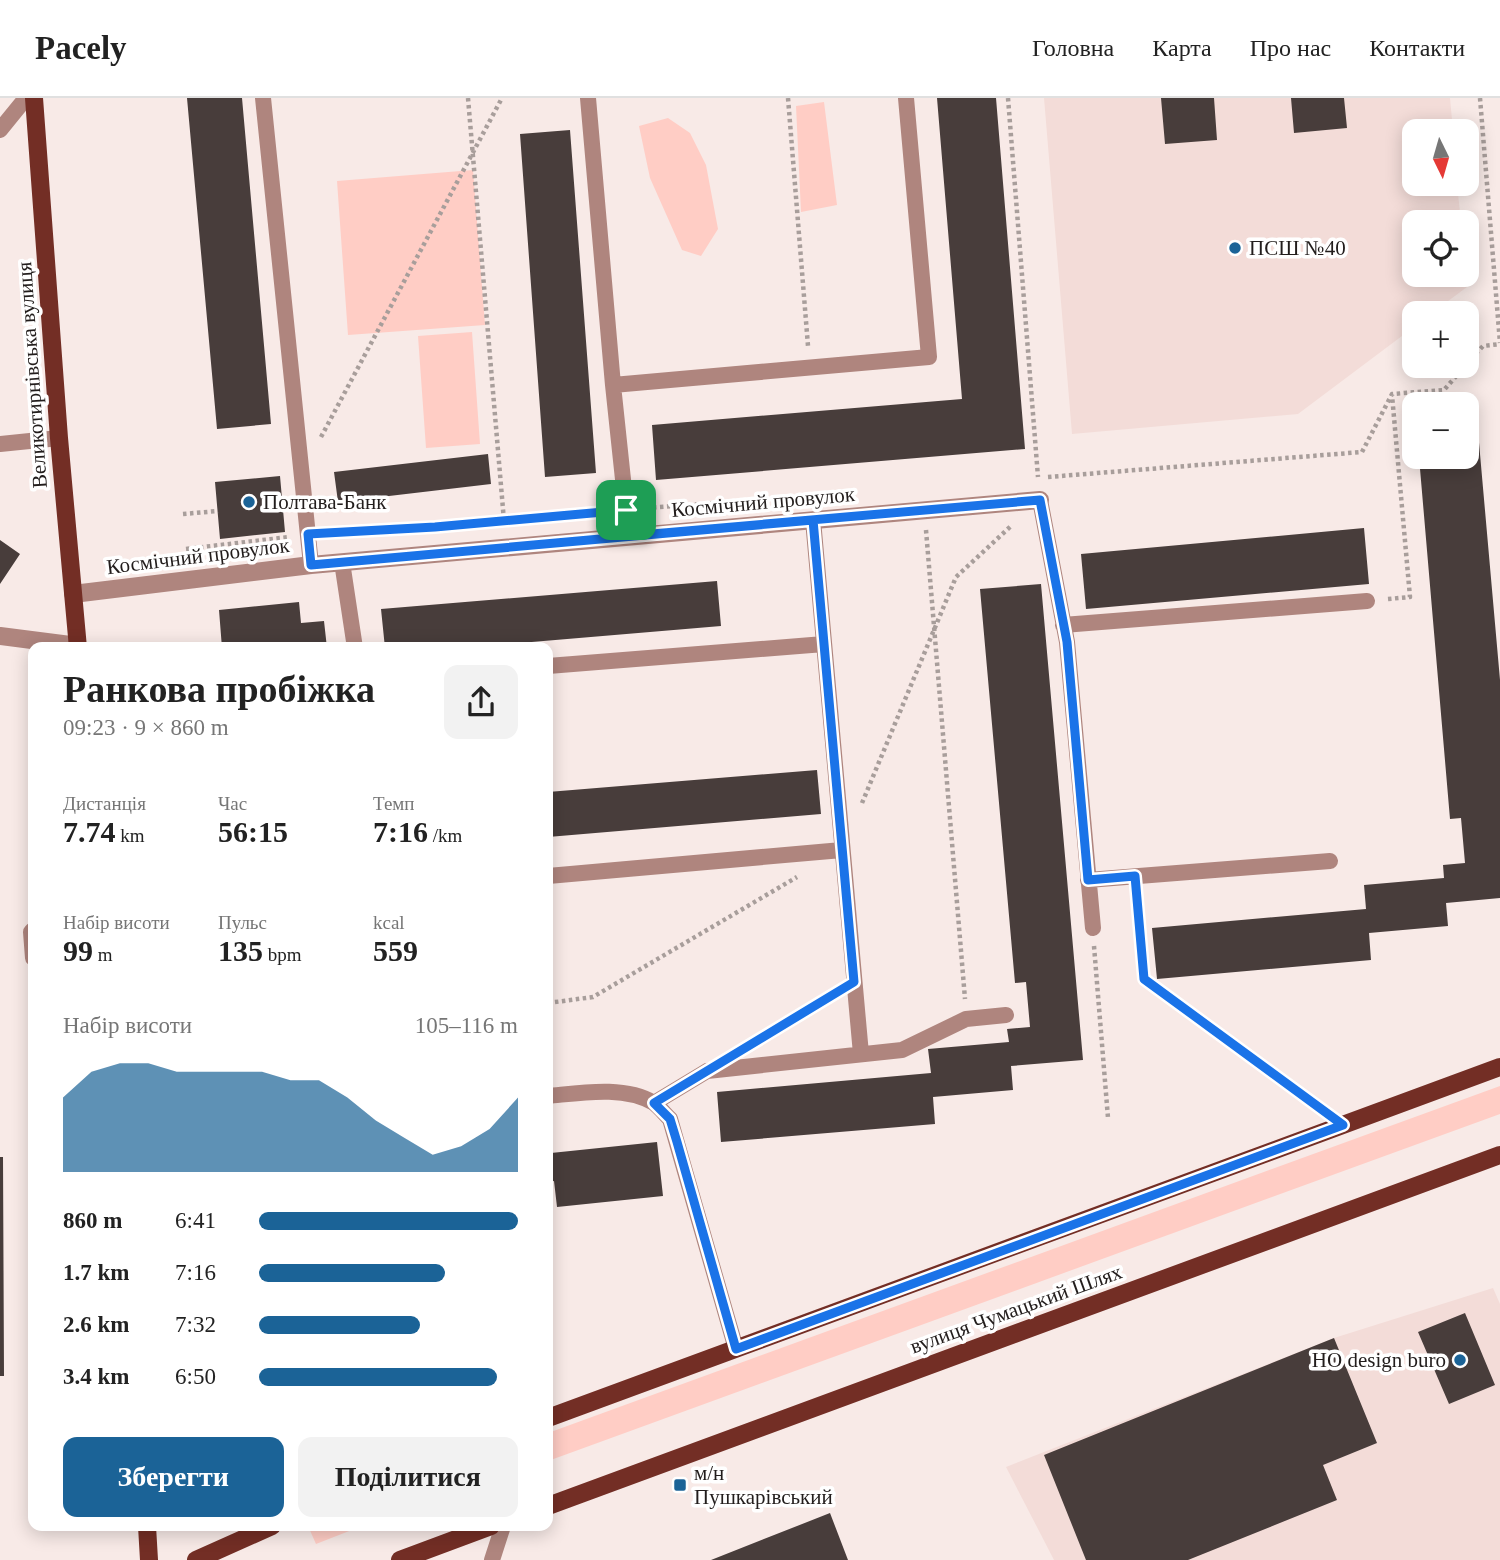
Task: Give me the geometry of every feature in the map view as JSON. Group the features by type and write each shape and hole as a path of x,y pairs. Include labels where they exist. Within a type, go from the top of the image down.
{"main road":[{"name":"Великотирнівська вулиця","path":"34,98 59,438 78,642"},
{"path":"553,1416 1500,1067"},
{"name":"вулиця Чумацький Шлях","path":"553,1504 1500,1155"},
{"path":"147,1531 149,1560"},
{"path":"196,1560 261,1531"},
{"path":"400,1560 478,1531"}],"street":[{"name":"Космічний провулок","path":"73,594 311,565 1040,500"},
{"path":"0,636 43,642"}],"lane":[{"path":"0,130 26,98"},
{"path":"263,98 311,565"},
{"path":"587,98 629,536"},
{"path":"614,385 929,357 906,98"},
{"path":"0,444 59,438"},
{"path":"1040,500 1063,625 1093,928"},
{"path":"813,520 861,1054"},
{"path":"342,562 354,642"},
{"path":"1063,625 1367,601"},
{"path":"553,666 824,644"},
{"path":"553,876 842,850"},
{"path":"1088,880 1330,860"},
{"path":"654,1103 707,1071 902,1050 966,1019 1006,1015"},
{"path":"553,1095 587,1092 629,1094 654,1103 670,1119 736,1349"},
{"path":"492,1560 501,1531"}],"path":[{"path":"468,98 504,521"},
{"path":"302,474 502,98"},
{"path":"788,98 810,368"},
{"path":"858,813 956,577 1040,500 1008,98"},
{"path":"1479,350 1483,345 1500,344 1480,98"},
{"path":"1421,392 1444,390 1455,378"},
{"path":"1367,601 1410,597 1392,394"},
{"path":"186,549 308,534 435,527 626,510"},
{"path":"924,510 966,1019"},
{"path":"183,514 218,511"},
{"path":"553,1002 593,997 807,871"},
{"path":"1135,876 1144,979 1343,1125"},
{"path":"1093,928 1108,1118"},
{"path":"752,1044 854,982"}],"shaded area":[{"name":"ПСШ №40","path":"1044,98 1450,98 1452,119 1402,119 1402,196 1458,196 1460,210 1402,210 1402,287 1467,287 1448,301 1402,301 1402,336 1298,414 1072,434"},
{"path":"824,102 837,205 801,212 796,106"},
{"path":"668,118 690,133 706,165 718,229 701,256 682,250 650,178 639,126"},
{"path":"473,170 485,325 348,335 337,181"},
{"path":"472,332 480,444 426,448 418,336"},
{"path":"1500,1086 1500,1114 553,1459 553,1431"},
{"path":"1493,1288 1500,1304 1500,1560 1054,1560 1006,1467 1334,1338"},
{"path":"310,1531 349,1531 316,1544"}],"building":[{"path":"187,98 242,98 271,424 217,429"},
{"path":"937,98 996,98 1025,449 656,480 652,425 962,399"},
{"path":"1161,98 1214,98 1217,140 1165,144"},
{"path":"1291,98 1344,98 1347,128 1294,133"},
{"path":"570,130 596,473 545,477 520,134"},
{"path":"1479,443 1500,680 1500,898 1446,903 1448,926 1369,933 1371,960 1157,979 1152,928 1366,909 1364,885 1444,878 1443,865 1465,863 1461,818 1450,819 1420,469 1479,469"},
{"path":"488,454 491,484 338,502 334,472"},
{"name":"Полтава-Банк","path":"280,476 285,532 220,539 215,482"},
{"path":"1364,528 1369,584 1086,609 1081,554"},
{"path":"0,540 20,554 0,584"},
{"path":"717,581 721,626 533,642 384,642 381,609"},
{"path":"1041,584 1083,1060 1011,1066 1013,1090 933,1097 935,1124 721,1142 717,1092 931,1073 928,1049 1009,1042 1007,1029 1030,1027 1026,982 1015,983 980,589"},
{"path":"299,602 301,623 324,621 326,642 222,642 219,610"},
{"path":"817,770 821,814 553,837 553,792"},
{"path":"657,1142 663,1196 557,1207 553,1153"},
{"path":"0,1157 3,1157 4,1376 0,1376"},
{"path":"1465,1313 1495,1385 1449,1404 1418,1332"},
{"path":"1334,1338 1377,1443 1323,1465 1337,1500 1188,1560 1086,1560 1044,1455"},
{"path":"830,1513 848,1560 711,1560"}],"place":[{"name":"ПСШ №40","path":"1235,248"},
{"name":"Полтава-Банк","path":"249,502"},
{"name":"HO design buro","path":"1460,1360"},
{"name":"м/н Пушкарівський","path":"680,1485"}],"route":[{"path":"1040,500 1067,642 1088,880 1135,876 1144,979 1343,1125 736,1349 670,1119 654,1103 854,982 813,520 311,565 308,534 435,527 626,510 629,536 1040,500"}]}
